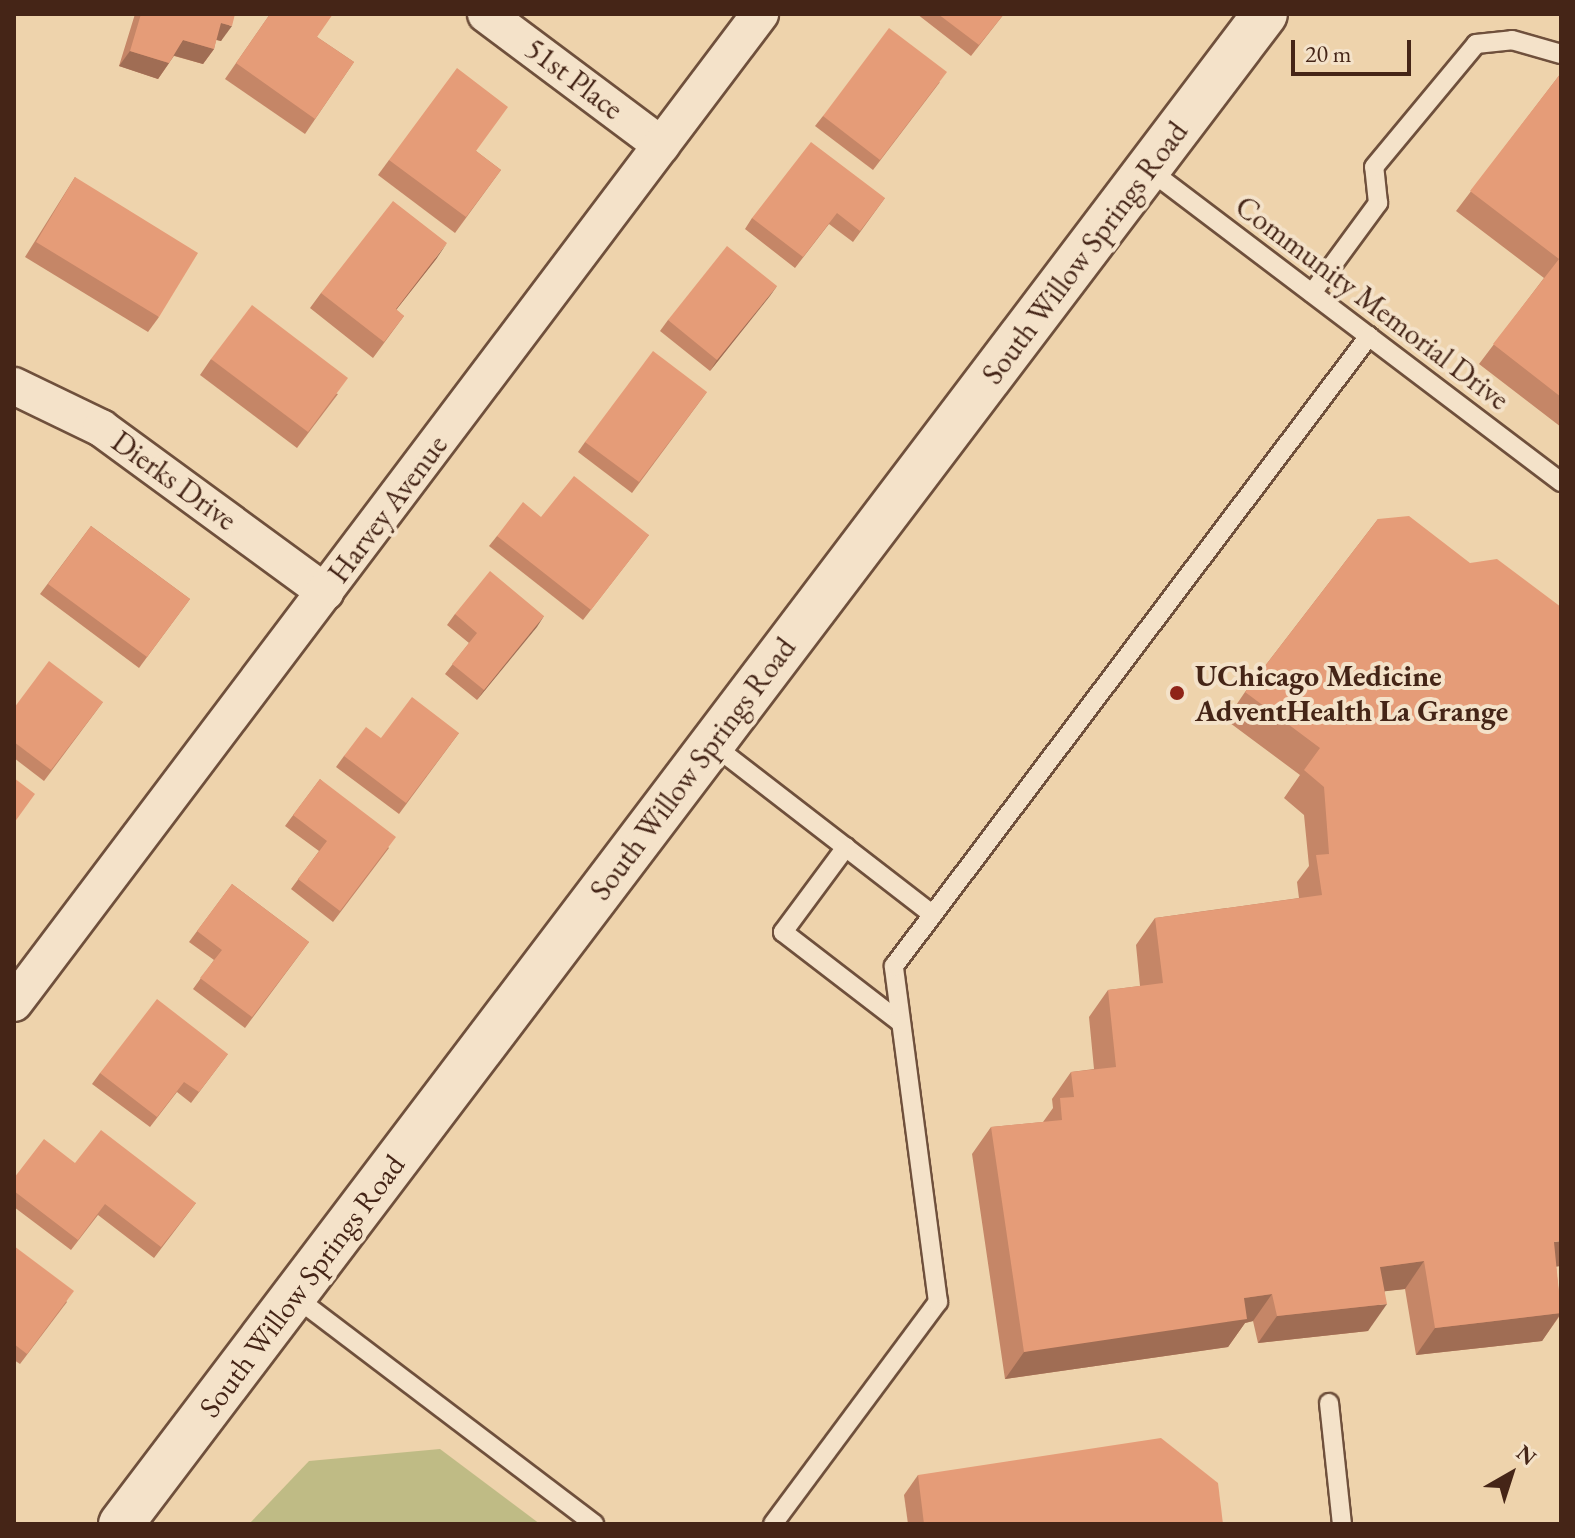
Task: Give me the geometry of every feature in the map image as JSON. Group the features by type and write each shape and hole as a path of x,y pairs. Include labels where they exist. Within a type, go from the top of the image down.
{"street":[{"name":"51st Place","path":"486,14 661,145"},
{"name":"Harvey Avenue","path":"14,1003 760,14"},
{"name":"South Willow Springs Road","path":"121,1524 1265,14"},
{"name":"Dierks Drive","path":"14,386 101,428 325,592"}],"lane":[{"path":"1312,293 1378,203 1374,167 1476,44 1512,40 1561,54"},
{"name":"Community Memorial Drive","path":"1148,169 1561,482"},
{"path":"773,1524 938,1302 894,966 1369,336"},
{"path":"712,744 933,915"},
{"path":"846,847 783,932 901,1023"},
{"path":"294,1296 594,1524"},
{"path":"1329,1403 1342,1524"}],"shaded area":[{"path":"440,1449 540,1524 249,1524 309,1461"}],"building":[{"path":"141,14 235,14 232,26 221,23 214,49 183,40 169,63 130,51"},
{"path":"270,14 333,14 317,37 354,62 315,119 236,63"},
{"path":"938,14 1004,14 979,45"},
{"path":"889,28 947,72 880,160 823,116"},
{"path":"457,68 508,107 476,151 501,170 466,217 389,160"},
{"path":"1561,73 1561,397 1493,344 1559,259 1470,191"},
{"path":"811,142 885,198 860,231 837,213 803,257 752,218"},
{"path":"75,177 198,253 159,317 36,242"},
{"path":"393,201 447,243 396,309 404,316 384,342 321,293"},
{"path":"727,246 777,286 717,360 668,320"},
{"path":"252,305 348,378 308,432 211,359"},
{"path":"653,351 707,392 639,482 585,442"},
{"path":"574,476 649,535 591,610 497,536 523,502 541,517"},
{"path":"1409,516 1470,563 1497,559 1561,607 1561,1241 1554,1242 1561,1313 1435,1328 1424,1261 1380,1267 1387,1304 1277,1316 1272,1294 1244,1298 1247,1319 1024,1352 991,1127 1062,1120 1060,1098 1074,1097 1071,1072 1116,1067 1108,990 1163,983 1155,918 1322,895 1316,855 1329,854 1324,787 1304,770 1320,748 1245,692 1378,519"},
{"path":"91,526 190,599 147,657 48,584"},
{"path":"490,571 544,616 484,690 452,664 477,633 455,614"},
{"path":"49,661 103,702 51,770 14,742 14,708"},
{"path":"412,697 459,733 406,803 344,756 366,727 381,738"},
{"path":"14,778 35,794 14,823"},
{"path":"320,779 396,837 340,911 298,879 327,841 293,815"},
{"path":"232,884 309,942 252,1017 200,978 222,950 197,931"},
{"path":"157,999 228,1054 199,1092 184,1082 157,1117 100,1073"},
{"path":"101,1130 196,1203 161,1247 105,1204 78,1240 14,1191 14,1178 44,1139 75,1163"},
{"path":"14,1246 74,1291 27,1354 14,1344"},
{"path":"1161,1438 1218,1483 1223,1524 924,1524 918,1475"}],"place":[{"name":"UChicago Medicine AdventHealth La Grange","path":"1177,693"}]}
